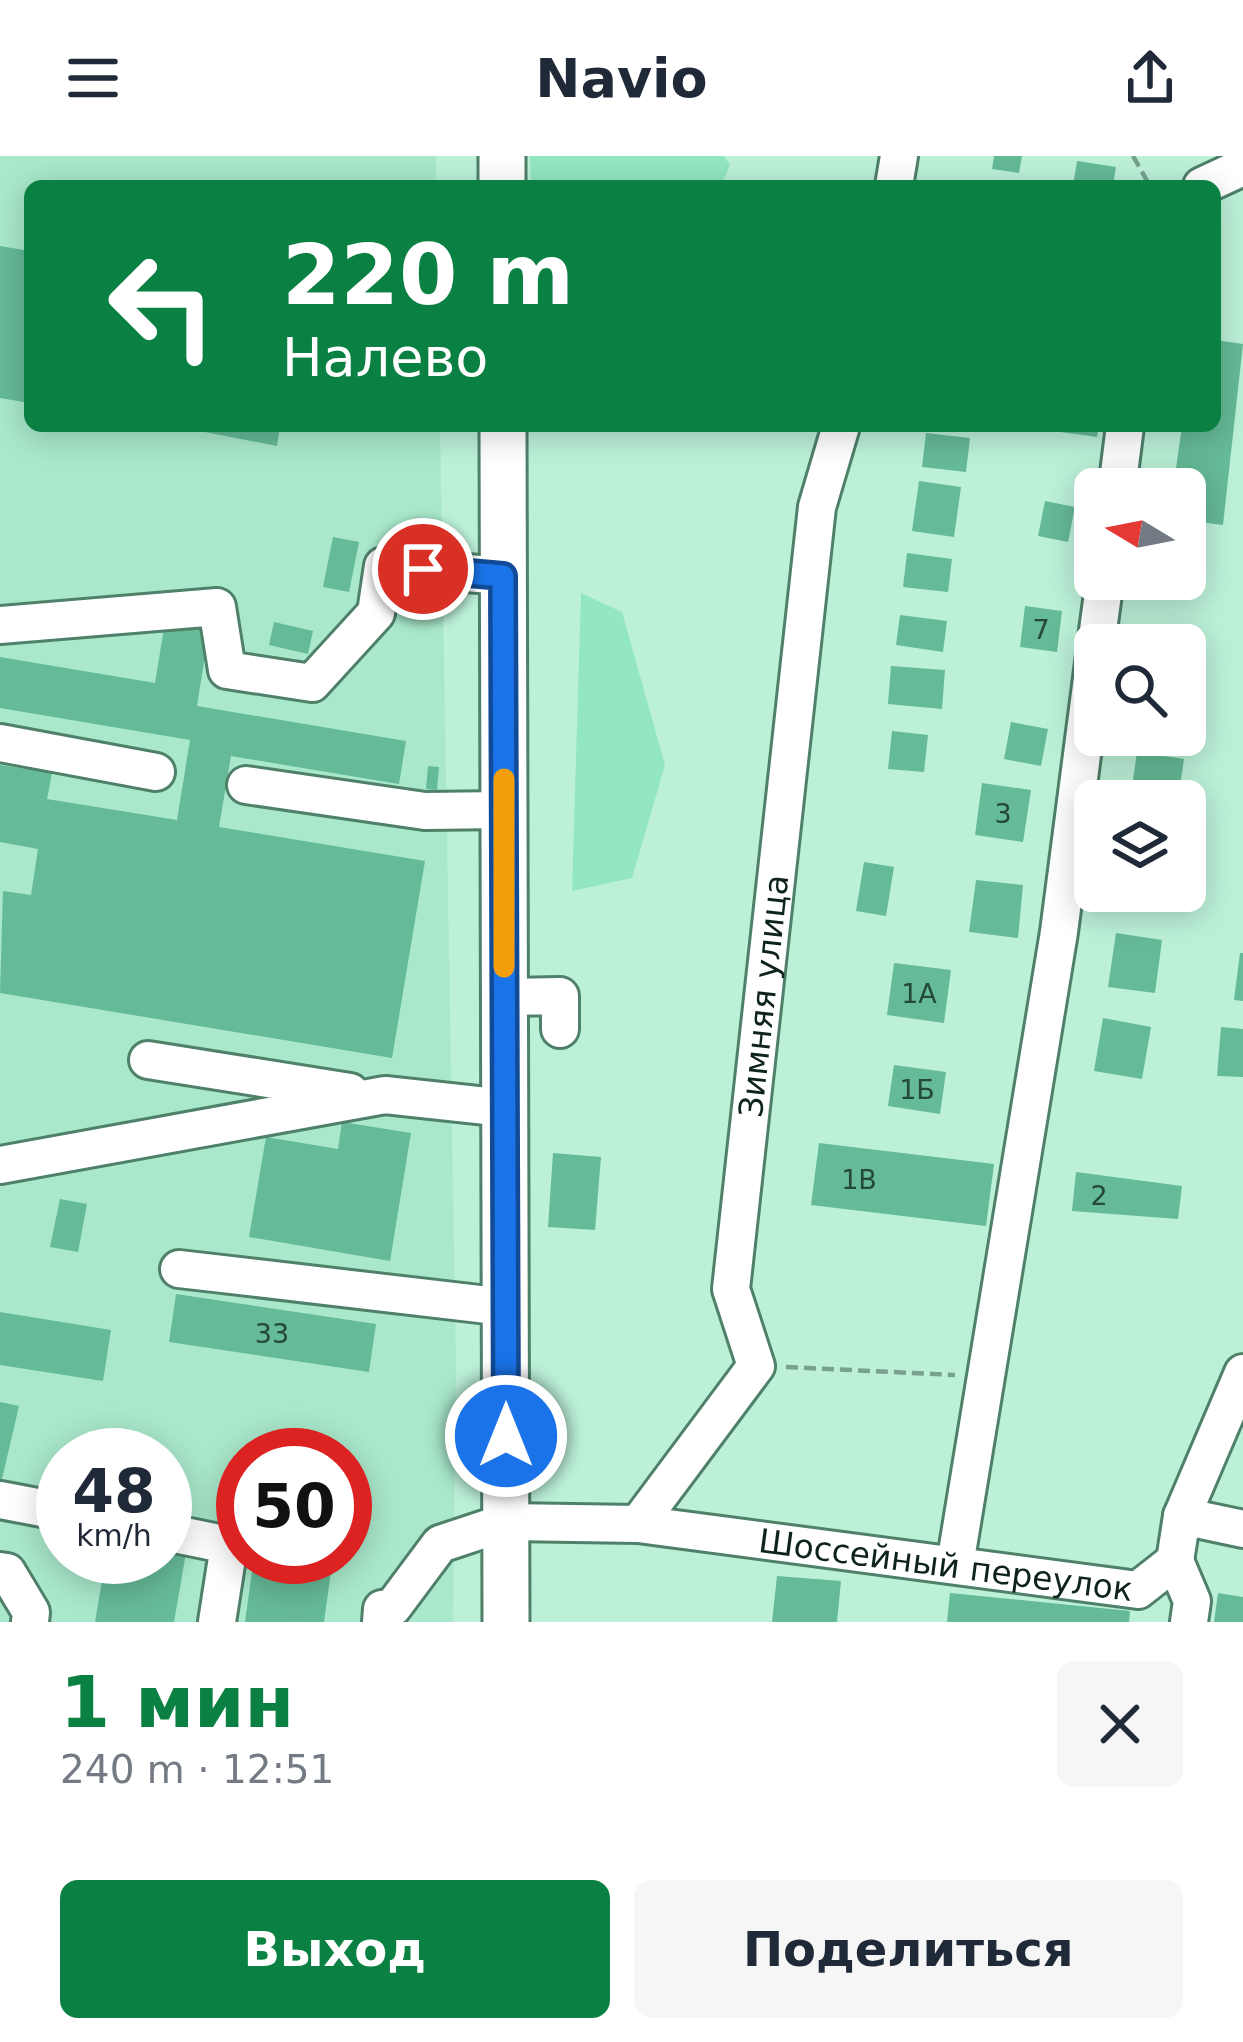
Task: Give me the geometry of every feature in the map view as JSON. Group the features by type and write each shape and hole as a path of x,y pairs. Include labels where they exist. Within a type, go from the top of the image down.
{"main road":[{"path":"503,432 506,1622"}],"street":[{"path":"1215,180 1243,167"},
{"name":"Зимняя улица","path":"756,1366 731,1289 818,507 839,432"},
{"path":"1120,468 1124,432"},
{"path":"0,625 217,607 227,670 312,683 376,613 382,566 503,576"},
{"path":"0,743 156,772"},
{"path":"955,1565 1059,932 1082,756"},
{"path":"246,785 425,811 504,810"},
{"path":"504,997 560,996 560,1029"},
{"path":"148,1060 377,1096 505,1108"},
{"path":"0,1165 377,1096"},
{"path":"179,1268 505,1306"},
{"path":"638,1524 756,1366"},
{"name":"Шоссейный переулок","path":"381,1622 382,1609 393,1607 440,1544 506,1522 638,1524 1138,1590 1175,1561 1182,1516 1243,1373"},
{"path":"0,1500 36,1507"},
{"path":"1182,1516 1243,1529"},
{"path":"192,1537 230,1545 217,1622"},
{"path":"1175,1561 1192,1601 1189,1622"},
{"path":"0,1571 8,1572 32,1612 30,1622"}],"path":[{"path":"756,1366 986,1376"}],"shaded area":[{"path":"0,156 436,156 436,180 24,180 24,432 440,432 456,1365 453,1622 0,1622"},
{"path":"530,156 724,156 730,165 724,180 531,180"},
{"path":"581,593 622,612 665,765 632,878 572,891"}],"building":[{"path":"994,156 1022,156 1019,173 992,169"},
{"path":"1077,161 1116,167 1114,180 1074,180"},
{"path":"0,246 24,250 24,402 0,398"},
{"path":"1221,341 1243,344 1223,525 1206,523 1206,468 1176,468 1181,432 1221,432"},
{"path":"205,432 279,432 277,446"},
{"path":"1060,432 1098,432 1097,437"},
{"path":"926,433 970,438 966,472 922,467"},
{"path":"919,481 961,487 954,537 912,531"},
{"path":"1045,501 1074,507 1068,542 1038,536"},
{"path":"333,537 359,542 349,592 323,587"},
{"path":"907,553 952,559 948,592 903,587"},
{"path":"1025,606 1062,611 1057,652 1020,647"},
{"path":"900,615 947,621 943,652 896,645"},
{"path":"165,622 209,630 197,706 406,741 399,784 231,756 219,827 425,861 392,1058 0,993 3,891 31,895 38,849 0,842 0,765 52,773 47,799 177,820 190,740 0,708 0,657 155,683"},
{"path":"274,622 313,631 308,654 269,645"},
{"path":"891,666 945,670 942,709 888,704"},
{"path":"1011,722 1048,729 1041,766 1004,759"},
{"path":"892,731 928,735 924,772 888,769"},
{"path":"1136,756 1184,759 1181,780 1133,780"},
{"path":"428,766 439,767 437,790 426,789"},
{"path":"982,783 1031,790 1023,842 975,835"},
{"path":"864,862 894,867 886,916 856,911"},
{"path":"976,880 1023,885 1018,938 969,932"},
{"path":"1116,933 1162,940 1155,993 1108,987"},
{"path":"1243,953 1243,1001 1234,1000"},
{"path":"894,963 951,970 944,1023 887,1015"},
{"path":"1103,1018 1151,1027 1142,1079 1094,1071"},
{"path":"1221,1027 1243,1029 1243,1077 1217,1076"},
{"path":"894,1065 946,1072 940,1114 888,1106"},
{"path":"342,1122 411,1133 390,1261 249,1237 266,1137 338,1149"},
{"path":"819,1143 994,1164 986,1226 811,1205"},
{"path":"553,1153 601,1157 595,1230 548,1227"},
{"path":"1076,1172 1182,1186 1178,1219 1072,1211"},
{"path":"60,1199 87,1204 78,1252 50,1247"},
{"path":"176,1294 376,1324 369,1372 169,1342"},
{"path":"0,1312 111,1330 103,1381 0,1365"},
{"path":"0,1402 19,1406 2,1479 0,1479"},
{"path":"777,1576 841,1581 837,1622 772,1622"},
{"path":"101,1584 181,1584 174,1622 95,1622"},
{"path":"250,1584 329,1584 324,1622 245,1622"},
{"path":"950,1593 1130,1611 1129,1622 947,1622"},
{"path":"1218,1593 1243,1597 1243,1622 1214,1622"}],"slow traffic":[{"path":"504,779 504,967"}],"route":[{"path":"423,569 503,576 506,1436"}]}
